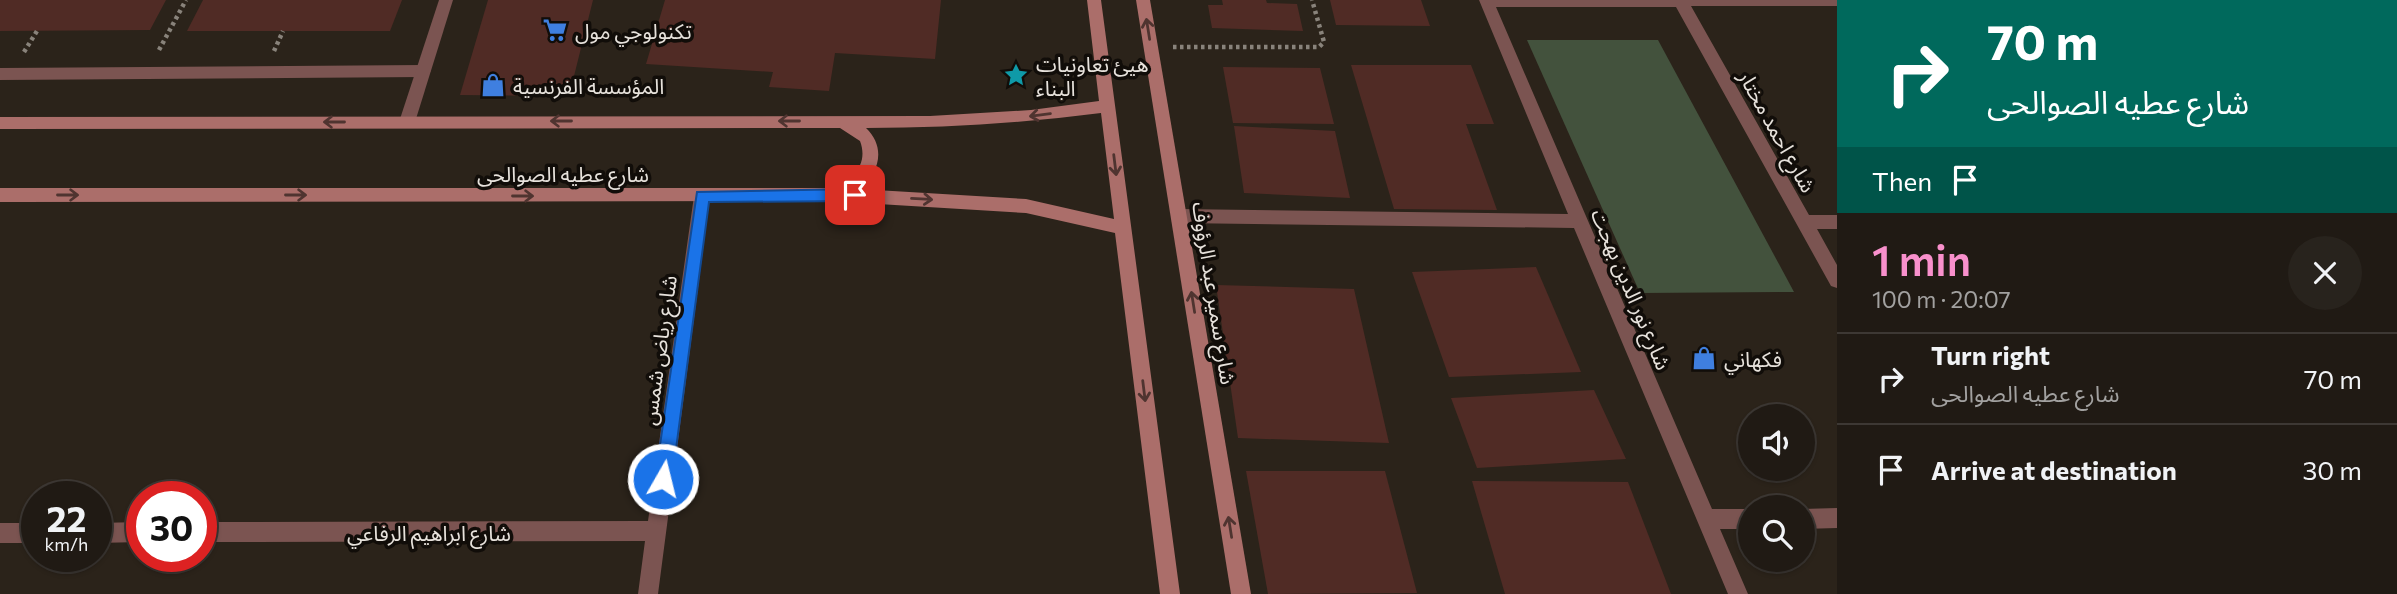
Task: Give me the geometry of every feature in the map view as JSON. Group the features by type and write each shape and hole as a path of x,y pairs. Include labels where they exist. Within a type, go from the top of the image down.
{"street":[{"path":"407,122 446,0"},
{"path":"1094,0 1170,594"},
{"name":"شارع سمير عبد الرؤوف","path":"1143,0 1241,594"},
{"path":"1487,1 1837,1"},
{"name":"شارع نور الدين بهجت","path":"1487,1 1738,594"},
{"name":"شارع احمد مختار","path":"1681,2 1837,281"},
{"path":"0,74 423,71"},
{"path":"0,123 978,120 1108,106"},
{"path":"829,194 856,184 866,174 871,163 868,141 850,125 837,121"},
{"name":"شارع عطيه الصوالحى","path":"0,195 829,194 1027,206 1124,228"},
{"name":"شارع رياض شمس","path":"648,594 702,196"},
{"path":"1179,216 1578,221"},
{"path":"1805,222 1837,222"},
{"path":"1706,519 1738,519"},
{"path":"1815,519 1837,519"},
{"name":"شارع ابراهيم الرفاعي","path":"217,532 656,531"},
{"path":"0,533 21,533"}],"path":[{"path":"147,73 186,0"},
{"path":"1151,46 1320,47 1324,42 1312,0"}],"green space":[{"path":"1527,40 1658,40 1794,292 1640,293"}],"building":[{"path":"0,0 166,0 150,30 0,31"},
{"path":"203,0 402,0 390,31 187,31"},
{"name":"تكنولوجي مول","path":"488,0 593,0 569,96 460,95"},
{"path":"665,0 941,0 935,59 835,53 829,91 769,87 773,72 646,64"},
{"path":"1222,0 1266,0 1267,3 1297,4 1303,31 1212,28 1208,5 1223,5"},
{"path":"1330,0 1421,0 1430,26 1336,25"},
{"path":"1351,65 1471,65 1494,124 1466,124 1497,210 1394,209"},
{"path":"1223,67 1320,68 1334,124 1233,123"},
{"path":"1234,126 1335,131 1350,198 1244,193"},
{"path":"1536,267 1581,372 1449,377 1412,272"},
{"path":"1216,285 1354,289 1389,443 1238,438"},
{"path":"1594,390 1626,459 1477,468 1451,398"},
{"path":"1246,471 1385,471 1417,593 1268,594"},
{"path":"1472,481 1628,482 1671,594 1505,594"}],"place":[{"name":"تكنولوجي مول","path":"555,30"},
{"name":"هيئ تعاونيات البناء","path":"1016,75"},
{"name":"المؤسسة الفرنسية","path":"493,85"},
{"name":"فكهاني","path":"1704,358"}],"route":[{"path":"663,479 702,196 855,195"}]}
